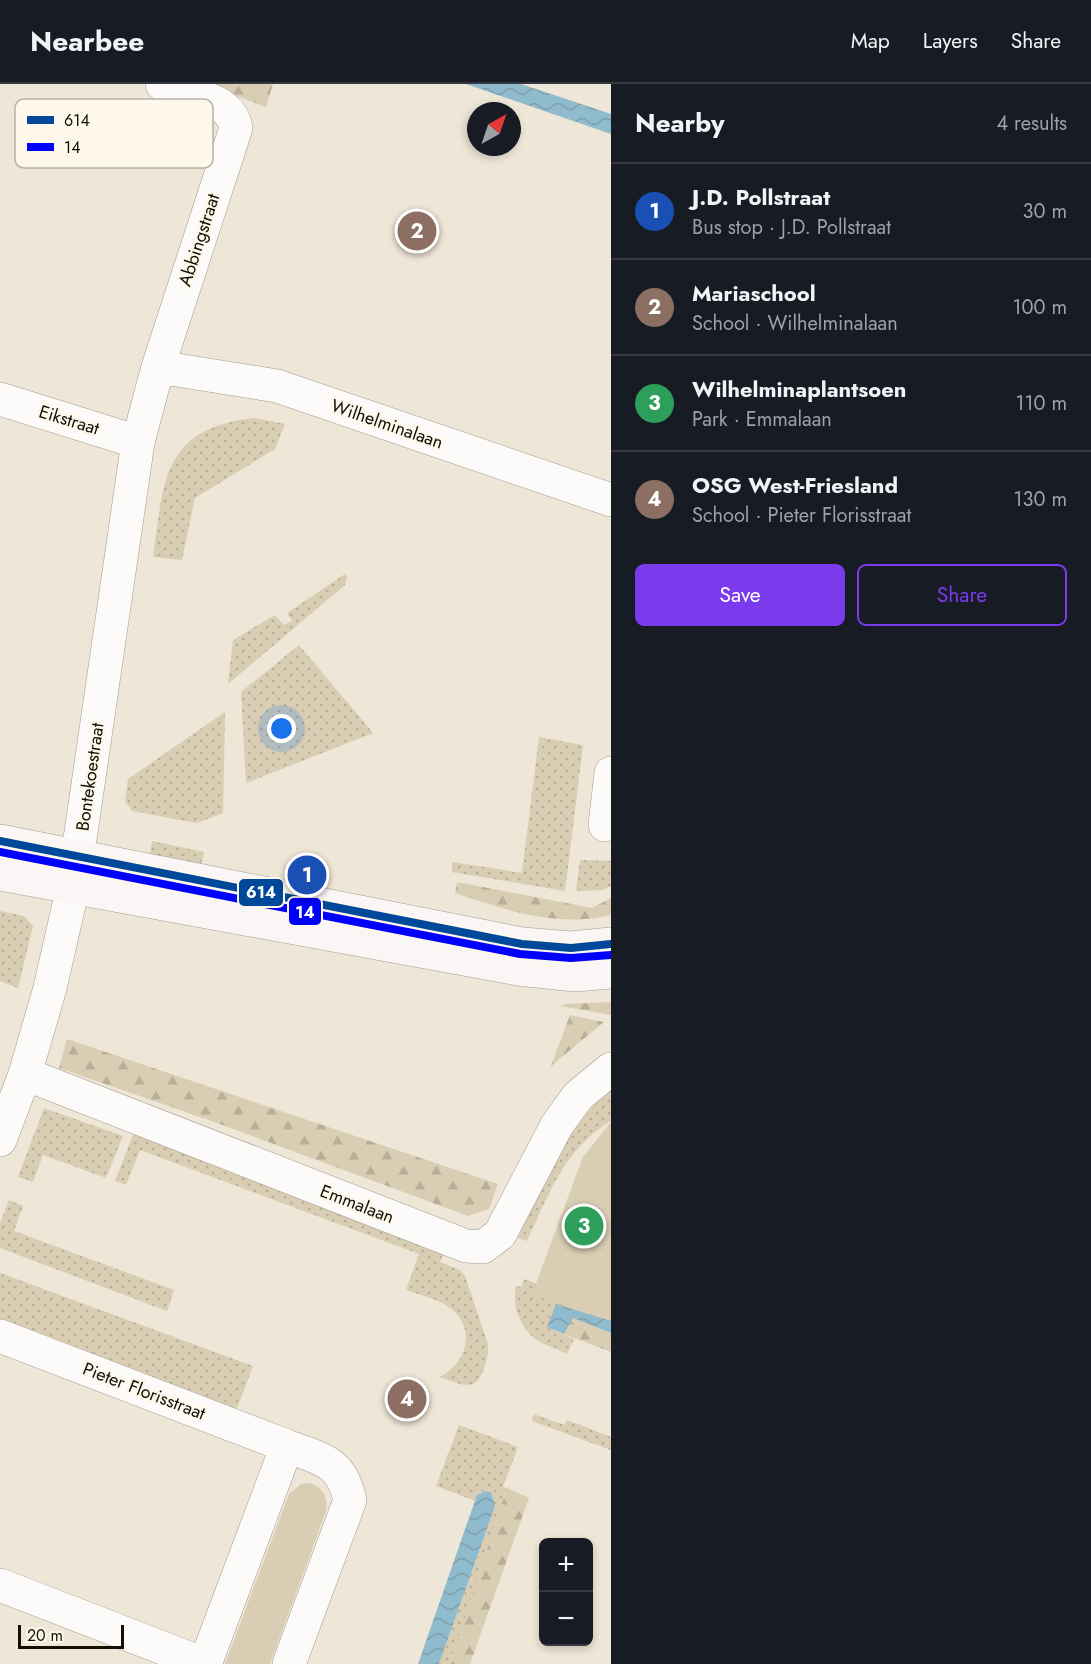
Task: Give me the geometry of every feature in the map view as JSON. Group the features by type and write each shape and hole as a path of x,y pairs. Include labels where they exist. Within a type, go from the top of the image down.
{"street":[{"name":"Abbingstraat","path":"162,84 204,99"},
{"name":"Abbingstraat","path":"138,442 158,367 236,128 235,117 224,106 213,102"},
{"name":"Wilhelminalaan","path":"158,367 277,386 611,500"},
{"name":"Eikstraat","path":"0,399 138,442"},
{"name":"Bontekoestraat","path":"0,1140 25,1074 50,988 73,888 138,442"},
{"path":"605,825 611,772"},
{"path":"0,841 522,944 571,948 611,944"},
{"path":"0,874 518,969 576,975 611,972"},
{"name":"Emmalaan","path":"25,1074 466,1246 483,1247 500,1234 557,1125 578,1096 611,1069"},
{"name":"Pieter Florisstraat","path":"0,1336 332,1463 345,1479 350,1500 289,1664"},
{"path":"0,1586 204,1664 287,1446"}],"green space":[{"path":"204,84 273,84 266,107"},
{"path":"255,418 285,424 275,449 195,498 182,560 153,557 160,505 166,482 173,463 185,446 201,433 224,424"},
{"path":"345,574 347,577 345,585 228,684 233,640 275,615 284,625 292,621 287,613"},
{"path":"299,645 373,733 246,783 241,692"},
{"path":"225,712 223,813 197,823 132,811 125,801 128,779"},
{"path":"539,737 583,745 565,891 452,872 452,862 522,873"},
{"path":"152,841 204,852 200,870 149,860"},
{"path":"580,860 611,861 611,886 603,890 576,891"},
{"path":"457,882 592,908 611,898 611,915 571,919 512,911 455,893"},
{"path":"0,911 24,916 33,926 18,988 0,981"},
{"path":"611,1002 611,1015 560,1006 565,1004"},
{"path":"570,1015 604,1022 551,1066"},
{"path":"67,1039 498,1184 489,1209 468,1216 217,1123 59,1068"},
{"path":"611,1088 611,1121 581,1145 569,1159 551,1190 527,1241 518,1238 546,1177 568,1140 580,1122"},
{"path":"44,1108 123,1136 106,1178 43,1155 33,1182 18,1177"},
{"path":"611,1122 611,1323 532,1294 583,1157"},
{"path":"134,1132 444,1252 440,1262 460,1270 465,1276 488,1344 487,1359 481,1376 477,1381 467,1385 440,1377 457,1363 465,1345 466,1335 464,1325 450,1308 406,1290 419,1254 140,1150 126,1185 115,1181"},
{"path":"9,1200 23,1206 14,1231 174,1290 167,1311 0,1248 0,1224"},
{"path":"0,1273 253,1366 236,1411 0,1322"},
{"path":"524,1279 611,1310 547,1327 574,1339 567,1354 537,1340 526,1330 516,1309 515,1301 516,1286 521,1287"},
{"path":"573,1317 611,1333 611,1352 564,1334"},
{"path":"534,1414 564,1425 567,1420 611,1437 611,1450 532,1421"},
{"path":"459,1425 518,1447 503,1487 507,1488 450,1664 439,1664 495,1506 491,1492 485,1491 477,1495 475,1501 436,1486"},
{"path":"309,1483 324,1493 326,1511 270,1664 225,1664 289,1494 301,1484"},
{"path":"507,1488 529,1498 470,1664 450,1664"}],"water":[{"path":"466,84 521,84 611,114 611,134 521,102"},
{"path":"556,1304 611,1321 611,1333 573,1318 564,1334 547,1327"},
{"path":"486,1491 491,1492 495,1506 439,1664 418,1664 477,1495"}],"transit line":[{"name":"614","path":"0,841 522,944 571,948 611,944"},
{"name":"14","path":"0,852 520,954 571,958 611,955"}],"place":[{"name":"Mariaschool","path":"417,231"},
{"name":"J.D. Pollstraat","path":"307,875"},
{"name":"Wilhelminaplantsoen","path":"584,1226"},
{"name":"OSG West-Friesland","path":"407,1399"}]}
